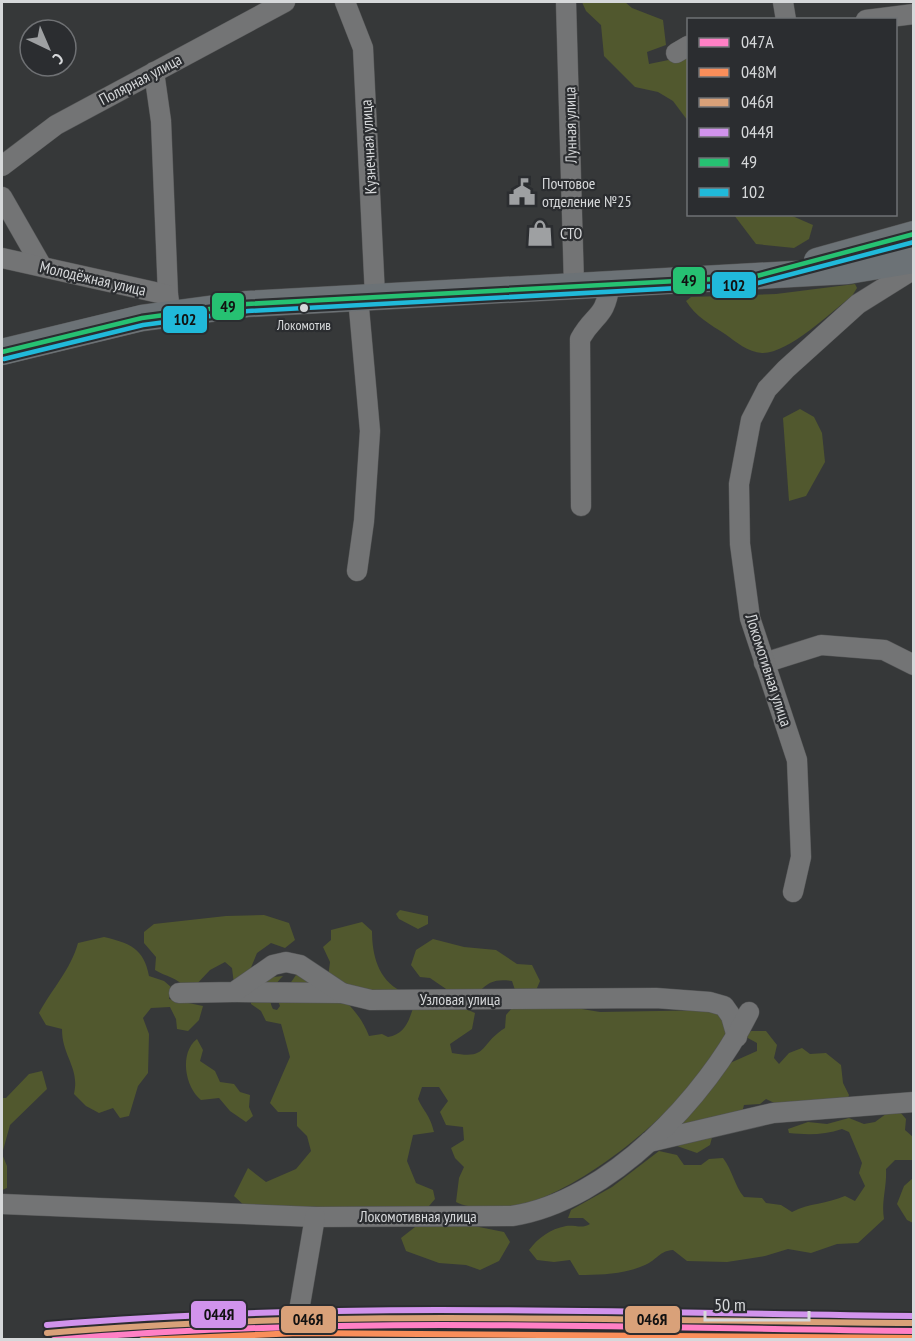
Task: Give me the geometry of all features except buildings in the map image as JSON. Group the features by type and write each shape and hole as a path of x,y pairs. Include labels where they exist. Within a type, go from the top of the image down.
{"main road":[{"path":"753,277 914,234"},
{"path":"2,352 169,304 262,303 848,272 914,260"}],"street":[{"name":"Полярная улица","path":"2,166 56,125 285,2"},
{"name":"Кузнечная улица","path":"345,2 363,48 370,431 364,521 357,571"},
{"name":"Лунная улица","path":"566,2 574,285"},
{"path":"783,2 786,18"},
{"path":"882,18 914,14"},
{"path":"154,72 161,121 169,304"},
{"path":"2,197 40,265"},
{"name":"Молодёжная улица","path":"2,258 40,265 169,304"},
{"name":"Локомотивная улица","path":"793,892 801,857 797,760 750,618 740,544 739,484 751,420 767,389 786,369 858,304 914,269"},
{"path":"581,506 580,339 585,329 607,306 610,284"},
{"path":"764,663 821,645 884,650 914,665"},
{"name":"Узловая улица","path":"234,992 273,966 286,962 300,965 342,993 371,1000 656,998 710,1002 724,1006 731,1016 737,1037"},
{"path":"179,993 342,993"},
{"name":"Локомотивная улица","path":"2,1204 315,1217 512,1216 536,1212 559,1204 604,1177 649,1142 704,1084 737,1037 749,1012"},
{"path":"649,1142 773,1113 914,1101"},
{"path":"294,1340 315,1217"}],"green space":[{"path":"582,2 625,2 632,8 663,20 666,45 647,52 649,64 687,56 687,120 673,101 658,92 635,87 604,56 601,25 586,11"},
{"path":"735,216 792,216 813,225 809,239 794,248 756,244"},
{"path":"855,284 857,288 852,296 809,331 784,347 762,353 742,346 709,324 686,301 691,297 776,294"},
{"path":"800,409 814,417 822,433 825,462 806,496 789,501 783,418"},
{"path":"400,910 428,916 428,924 418,929 399,919 396,914"},
{"path":"264,915 289,923 295,940 285,948 271,943 257,953 250,970 254,979 283,976 271,995 273,1009 277,1010 280,1006 278,1001 296,975 320,984 340,997 357,1014 369,1036 382,1034 388,1037 399,1033 408,1021 414,1005 457,1005 475,1013 472,1029 450,1044 452,1053 464,1055 478,1053 505,1028 506,1015 512,1008 564,1006 600,1012 716,1010 724,1017 726,1031 701,1073 659,1119 633,1141 578,1180 527,1203 490,1207 462,1205 456,1202 459,1178 464,1167 455,1158 451,1148 464,1140 463,1127 446,1125 440,1112 448,1101 439,1087 422,1087 418,1099 434,1132 413,1135 407,1161 416,1183 433,1190 435,1199 429,1206 247,1208 234,1196 248,1168 266,1182 296,1169 311,1151 307,1136 297,1126 297,1112 278,1112 270,1103 290,1057 281,1024 266,1021 261,1011 251,1004 251,991 234,984 232,968 225,962 210,970 193,988 185,988 175,979 155,970 156,957 144,943 144,932 154,924 226,916"},
{"path":"362,922 372,931 373,949 378,966 387,980 401,991 367,992 328,978 330,962 323,947 331,940 331,930"},
{"path":"104,937 134,948 143,959 149,976 164,981 171,987 169,999 203,1006 199,1020 188,1031 177,1029 176,1019 170,1007 151,1008 143,1018 149,1034 148,1073 138,1086 129,1116 120,1118 113,1108 99,1113 86,1106 74,1094 75,1076 65,1047 62,1029 46,1025 39,1013 66,970 78,943"},
{"path":"433,939 464,947 496,950 517,964 532,965 540,981 537,988 540,994 515,990 512,981 507,980 490,983 479,992 449,991 430,978 420,977 411,965 416,950"},
{"path":"751,1031 766,1031 777,1045 774,1058 779,1064 789,1053 802,1048 810,1054 826,1053 841,1065 843,1083 849,1095 846,1104 789,1110 766,1099 760,1104 744,1105 740,1120 714,1130 710,1145 697,1153 677,1146 671,1136 730,1063 757,1051 757,1043 746,1037"},
{"path":"197,1039 203,1050 200,1061 215,1071 220,1082 234,1084 240,1092 250,1095 249,1107 253,1116 246,1122 230,1111 219,1098 201,1100 195,1094 188,1079 186,1061 191,1045"},
{"path":"42,1071 47,1089 10,1125 2,1154 2,1098 6,1098 29,1074"},
{"path":"890,1111 900,1112 906,1119 905,1130 913,1137 913,1160 895,1160 886,1169 884,1219 858,1243 837,1244 811,1253 788,1249 765,1256 727,1262 687,1261 673,1250 664,1252 649,1263 637,1268 587,1275 579,1275 570,1260 554,1262 537,1260 529,1250 540,1238 555,1229 566,1226 582,1227 590,1224 583,1218 568,1218 571,1210 612,1187 659,1151 677,1155 684,1165 701,1165 709,1159 723,1158 744,1197 762,1198 766,1203 781,1205 792,1212 845,1196 855,1201 865,1186 859,1173 862,1163 849,1132 842,1129 803,1134 789,1133 788,1129 808,1122 827,1124 849,1118 864,1124 875,1122"},
{"path":"2,1154 7,1166 7,1188 2,1190"},
{"path":"913,1178 913,1223 907,1220 897,1204 904,1186"},
{"path":"464,1224 504,1232 510,1242 499,1261 480,1270 466,1265 439,1263 406,1251 401,1238 415,1227"}],"transit line":[{"name":"49","path":"2,352 142,318 247,304 753,277 914,234"},
{"name":"102","path":"4,359 143,325 248,311 754,284 914,242"},
{"name":"044Я","path":"47,1325 155,1317 372,1310 914,1316"},
{"name":"046Я","path":"47,1333 155,1325 372,1318 914,1323"},
{"name":"047А","path":"54,1340 161,1332 376,1325 914,1331"},
{"name":"048М","path":"142,1340 298,1333 914,1338"}],"place":[{"name":"Почтовое отделение №25","path":"522,192"},
{"name":"СТО","path":"540,233"},
{"name":"Локомотив","path":"304,308"}]}
